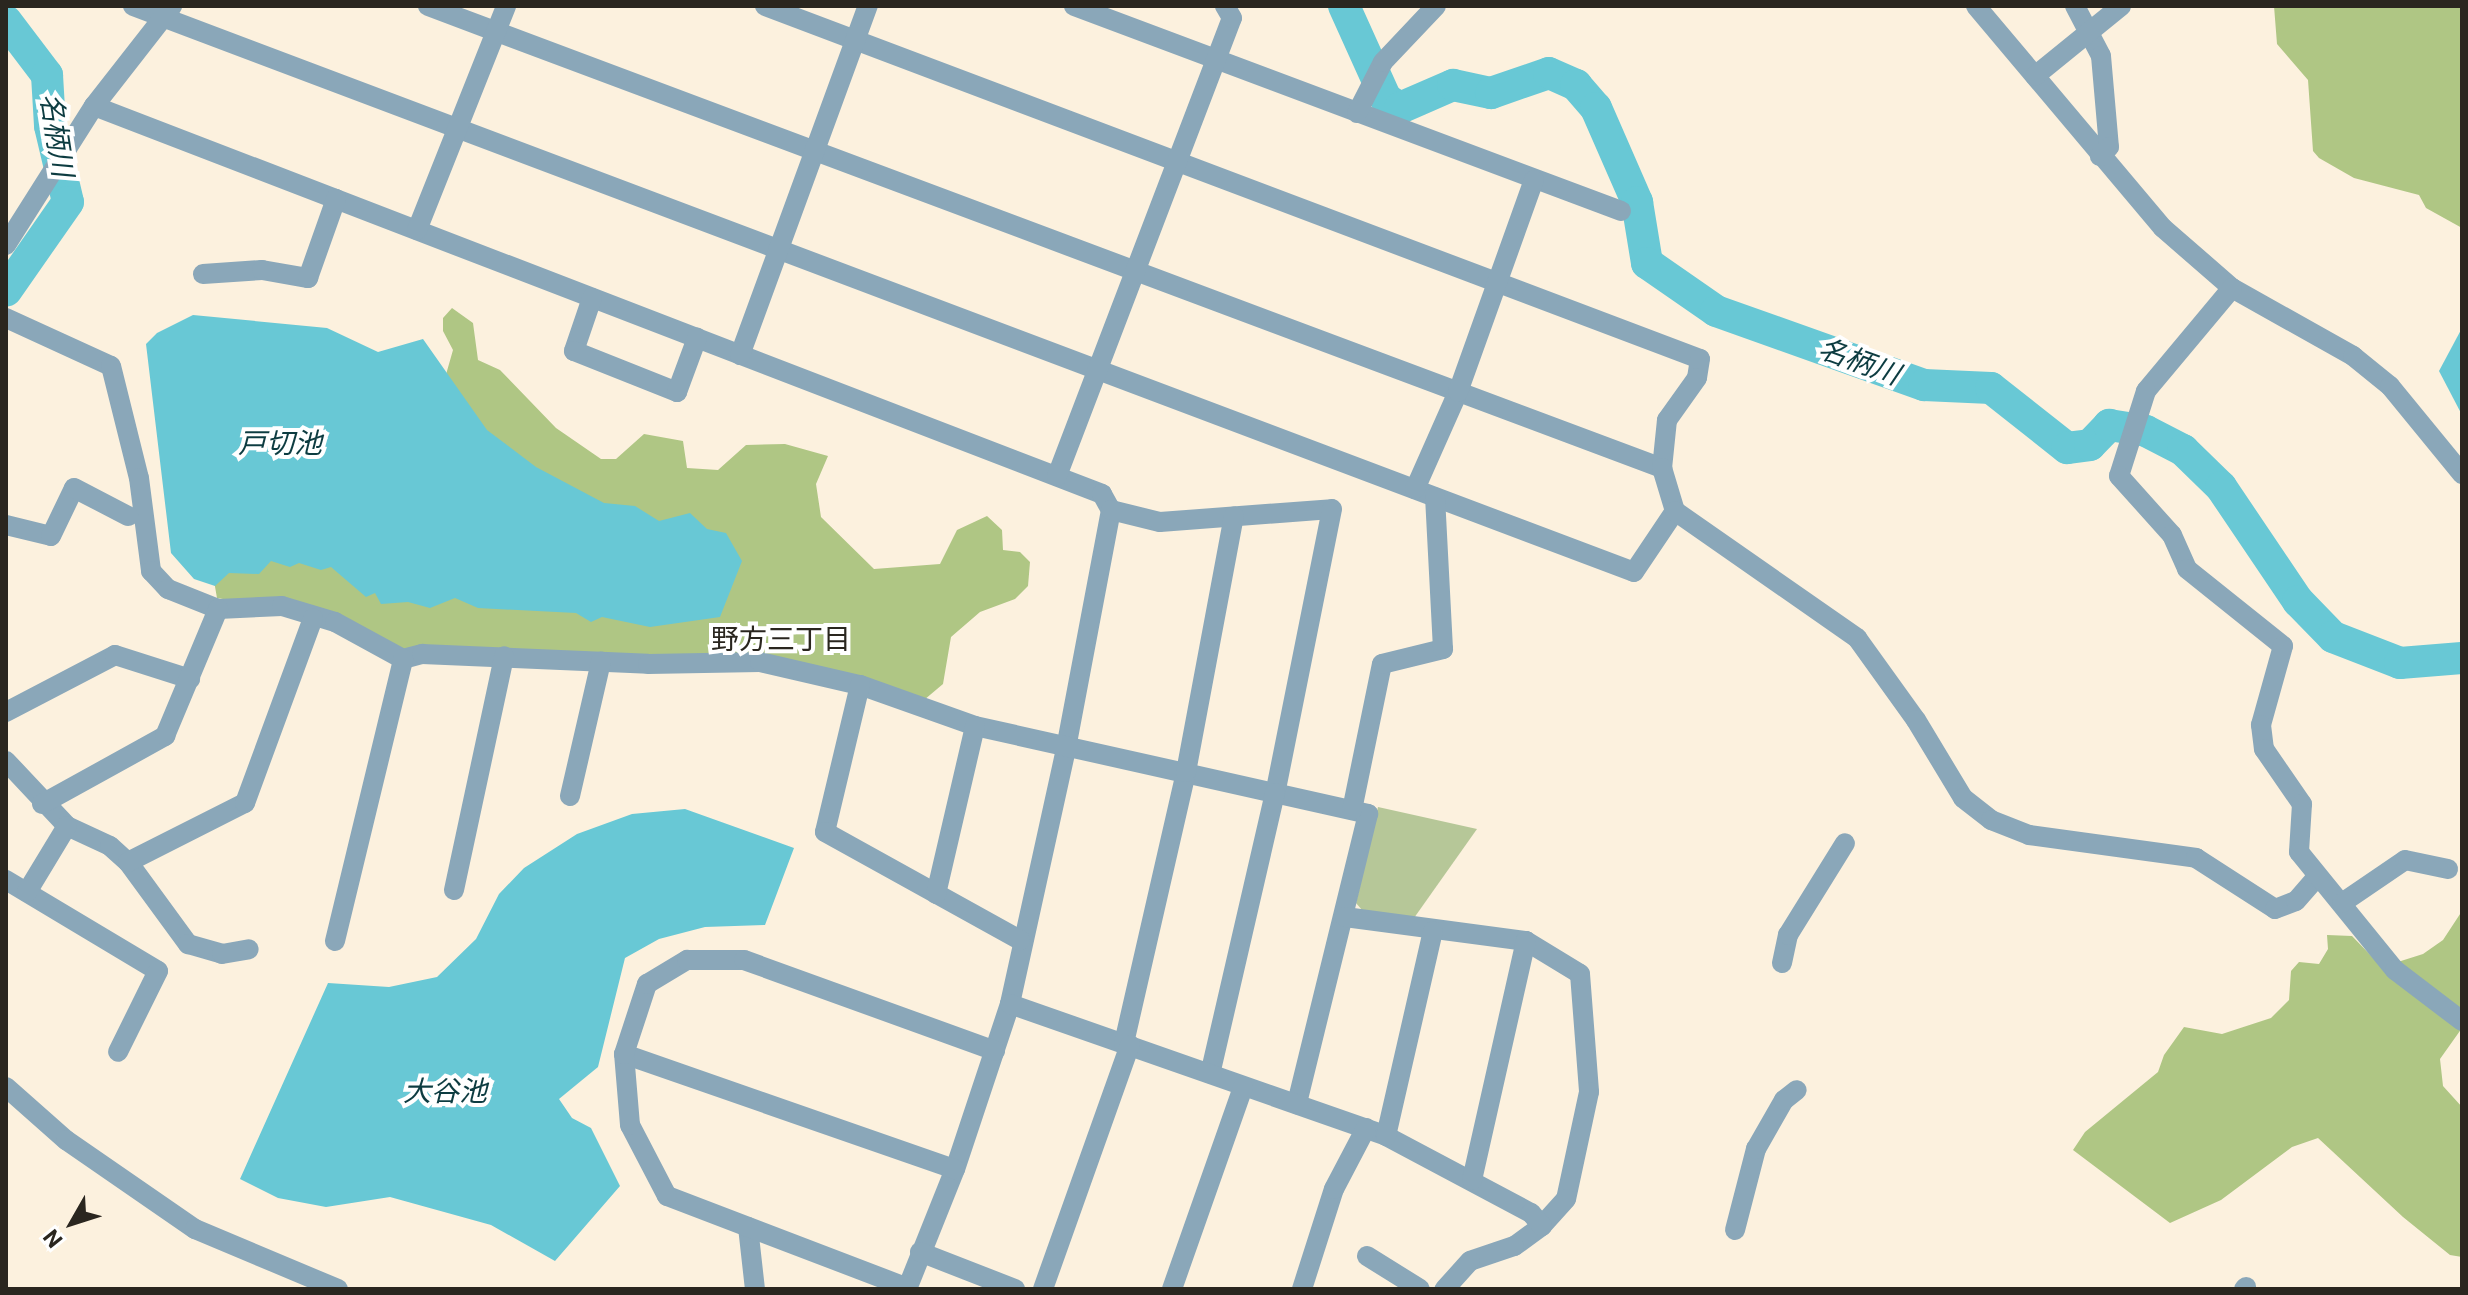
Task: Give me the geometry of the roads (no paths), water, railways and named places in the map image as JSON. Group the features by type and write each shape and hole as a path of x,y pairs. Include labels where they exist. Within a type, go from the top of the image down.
{"street":[{"path":"133,6 166,13 457,129 1634,572 1675,511"},
{"path":"428,6 1662,468"},
{"path":"417,230 506,6"},
{"path":"765,6 1700,359 1697,378 1667,420 1662,468 1675,511 1857,638 1963,798 1991,820 2029,835 2196,858 2275,909 2296,901 2318,876"},
{"path":"740,355 776,249 868,6"},
{"path":"1074,6 1621,211"},
{"path":"1057,476 1133,270 1232,18 1225,6"},
{"path":"1357,113 1383,62 1436,6"},
{"path":"1976,6 2163,228 2232,288 2366,366 2390,386 2462,474"},
{"path":"2075,6 2101,56 2109,147 2100,156"},
{"path":"2035,76 2088,36 2121,6"},
{"path":"6,245 94,106 166,13"},
{"path":"94,106 1102,494 1111,510 1066,749 1020,940 1010,1004 995,1051 955,1169 908,1288 667,1196 630,1125 624,1054 647,984 687,960 744,960 995,1051"},
{"path":"1415,489 1458,392 1494,281 1534,180"},
{"path":"203,274 262,270 308,278 336,199"},
{"path":"2232,288 2160,370 2130,430 2119,476 2172,535 2187,569 2283,646 2261,725 2264,749 2302,804 2299,852 2395,970 2462,1021"},
{"path":"592,298 574,351 677,392 697,338"},
{"path":"7,320 111,366 121,388 139,478 151,571 168,589 218,609 282,606 313,618 335,622 403,659 422,654 601,662 760,662 860,685 975,726 1066,749 1186,772 1368,814 1297,1104"},
{"path":"6,525 51,536 74,488 128,516"},
{"path":"1352,810 1382,664 1443,649 1435,497"},
{"path":"1111,510 1160,522 1332,509 1275,793 1210,1074"},
{"path":"1043,1289 1127,1044 1186,772 1234,516"},
{"path":"42,804 165,736 218,609"},
{"path":"128,862 245,803 313,618"},
{"path":"6,712 115,655 190,679"},
{"path":"454,890 504,656"},
{"path":"335,941 403,659"},
{"path":"570,796 601,662"},
{"path":"860,685 825,832 1020,940"},
{"path":"936,894 975,726"},
{"path":"6,761 42,804 67,826 110,846 128,862 188,944 222,954 249,949"},
{"path":"27,892 67,826"},
{"path":"1782,963 1788,935 1845,843"},
{"path":"2342,903 2405,860 2448,869"},
{"path":"6,880 158,971 118,1052"},
{"path":"1345,917 1526,941 1580,974 1589,1092 1566,1199 1542,1226 1514,1246 1470,1261 1445,1289"},
{"path":"1386,1136 1433,931"},
{"path":"1472,1180 1526,941"},
{"path":"1010,1004 1386,1136 1531,1213 1542,1226"},
{"path":"624,1054 955,1169"},
{"path":"6,1087 66,1140 195,1229 338,1289"},
{"path":"1172,1289 1243,1087"},
{"path":"1735,1230 1756,1149 1784,1100 1797,1090"},
{"path":"1302,1289 1334,1189 1366,1128"},
{"path":"748,1227 755,1289"},
{"path":"920,1252 1015,1289"},
{"path":"1367,1256 1420,1289"}],"water":[{"name":"戸切池","path":"193,315 327,328 378,352 423,339 487,430 536,467 604,503 635,506 659,521 690,513 707,529 726,533 742,561 720,617 650,627 602,617 591,622 576,613 478,608 455,598 430,608 408,602 381,604 375,593 366,597 331,567 321,570 299,563 290,567 271,561 259,574 229,573 215,586 194,579 171,553 146,344 157,333"},
{"path":"2462,328 2462,415 2439,371"},
{"name":"大谷池","path":"685,809 794,848 765,925 705,927 659,939 625,958 598,1067 559,1099 572,1118 591,1128 620,1186 555,1261 491,1225 390,1197 326,1207 278,1198 240,1179 328,983 389,987 437,977 476,939 499,894 524,868 577,834 632,814"}],"waterway":[{"name":"名柄川","path":"1344,6 1386,99 1400,108 1453,85 1491,93 1549,73 1576,85 1596,108 1637,202 1647,263 1716,311 1924,385 1991,388 2067,448 2090,445 2109,425 2146,431 2183,450 2221,487 2298,601 2333,637 2400,663 2462,658"},
{"name":"名柄川","path":"6,21 47,75 50,126 68,202 6,291"}],"district":[{"name":"野方三丁目","path":"781,640"}]}
